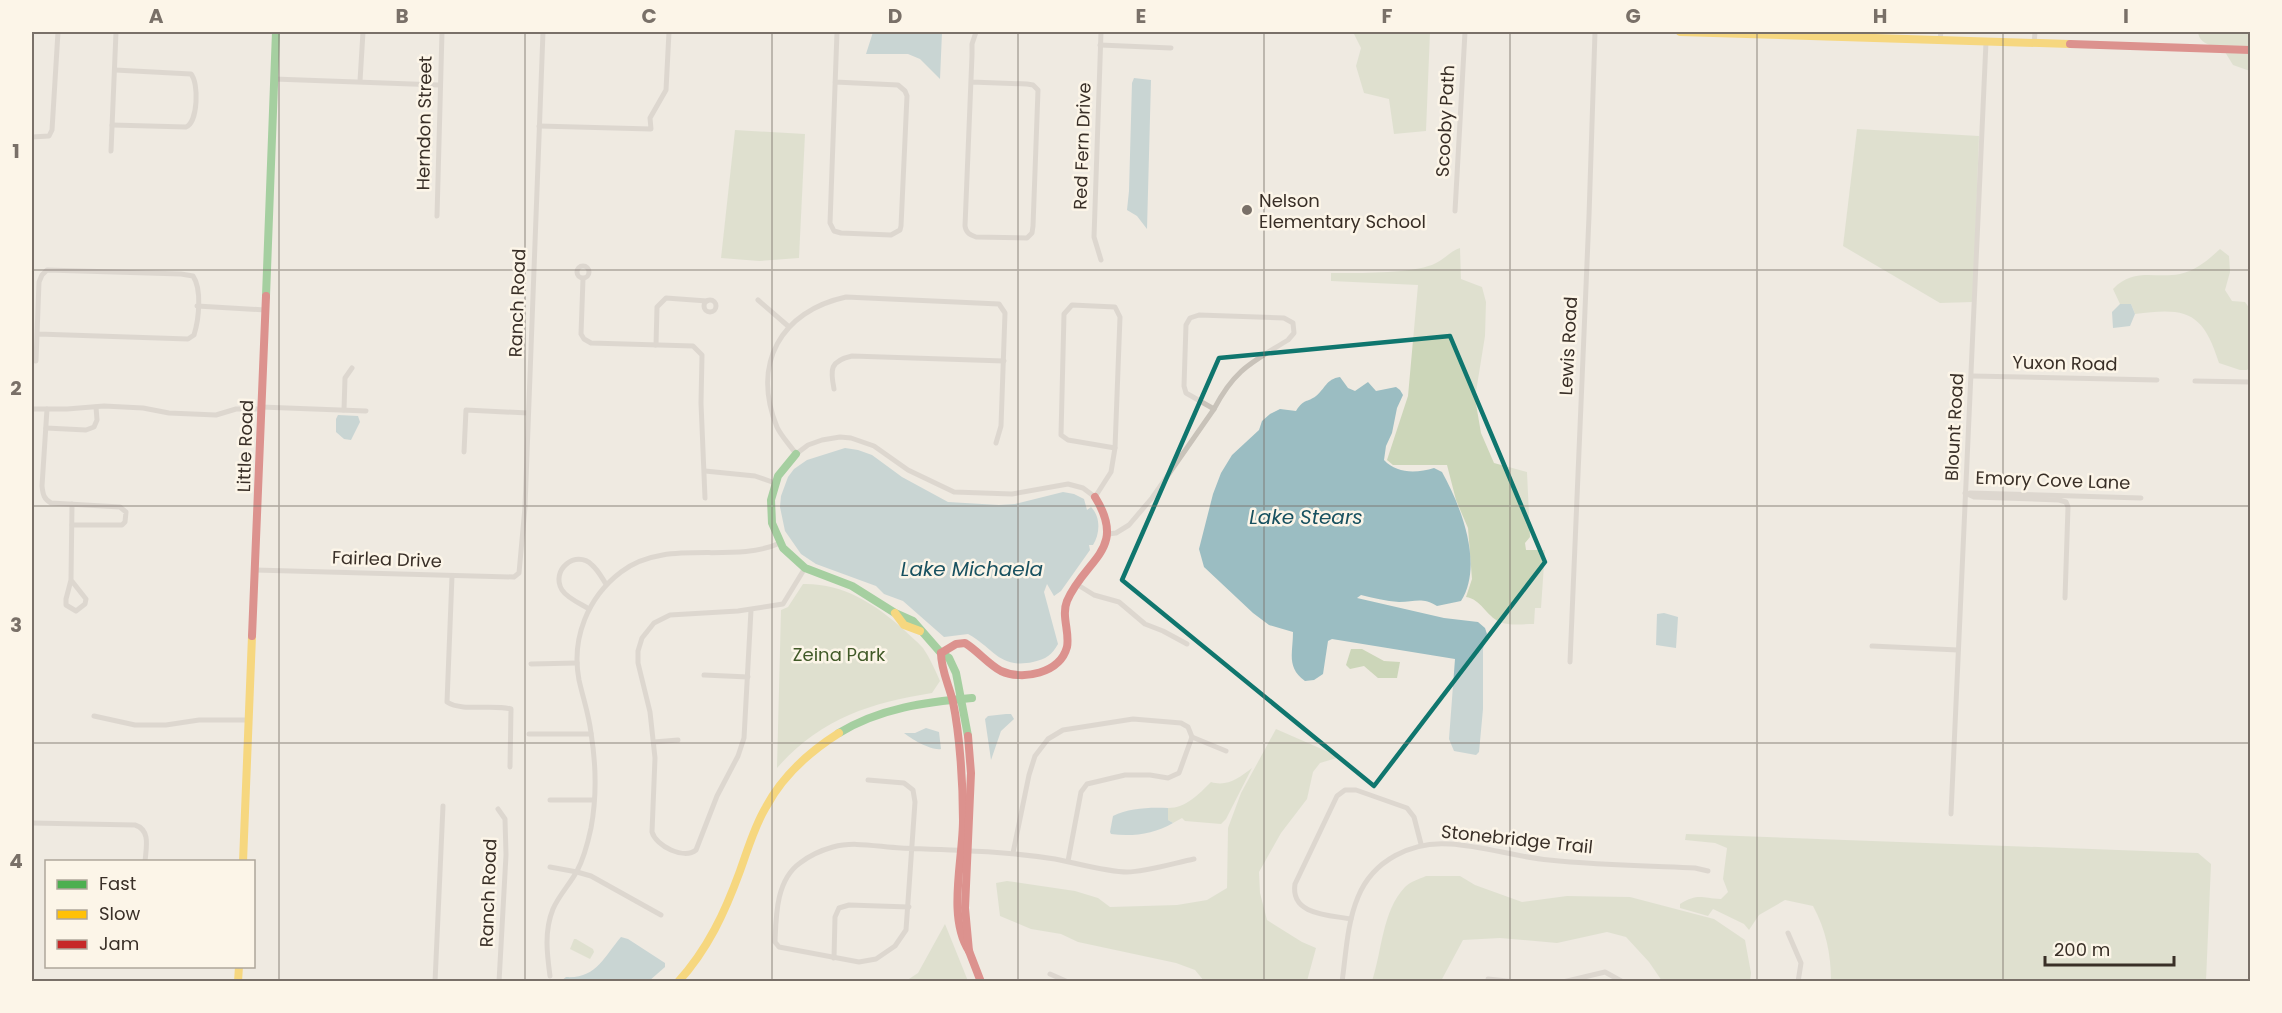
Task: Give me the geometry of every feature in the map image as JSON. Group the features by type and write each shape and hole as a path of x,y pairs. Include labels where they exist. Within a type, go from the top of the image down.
{"street":[{"path":"32,137 49,136 52,130 58,32"},
{"path":"111,151 116,32"},
{"name":"Little Road","path":"243,860 276,32"},
{"path":"360,81 363,32"},
{"name":"Herndon Street","path":"437,216 442,32"},
{"name":"Ranch Road","path":"517,575 525,507 543,32"},
{"path":"539,126 651,129 650,118 666,90 669,32"},
{"path":"835,82 898,85 907,96 901,226 896,233 891,235 841,233 834,231 831,227 835,82 837,32"},
{"path":"970,82 1027,84 1033,85 1038,90 1033,226 1032,233 1027,237 976,237 965,230 970,82 972,44 977,32"},
{"name":"Red Fern Drive","path":"1101,32 1094,237 1101,260"},
{"name":"Scooby Path","path":"1455,211 1465,32"},
{"name":"Lewis Road","path":"1570,662 1595,32"},
{"path":"1680,32 1940,35 1986,42 2250,50"},
{"path":"2034,44 2035,32"},
{"name":"Blount Road","path":"1951,814 1986,42"},
{"path":"1100,45 1171,48"},
{"path":"112,125 186,127 190,126 194,118 195,81 191,74 115,70"},
{"path":"274,79 439,85"},
{"path":"36,361 39,282 47,270 194,276 198,283 194,335 188,339 38,334"},
{"path":"583,279 582,334 584,339 591,343 693,346 702,355 701,403 705,498"},
{"path":"796,454 778,429 769,402 770,361 776,345 788,326 812,309 846,297 999,304 1005,313 1004,361 1001,426 996,443"},
{"path":"656,345 657,307 661,302 666,298 707,300"},
{"path":"758,300 788,326"},
{"path":"1095,497 1111,472 1115,448 1120,316 1115,307 1072,305 1064,314 1061,435 1068,440 1115,448"},
{"path":"197,306 265,310"},
{"path":"1108,534 1116,533 1129,525 1214,409 1225,388 1237,373 1288,340 1294,333 1293,323 1284,318 1199,315 1190,318 1186,325 1184,386 1186,393 1214,409"},
{"path":"834,389 831,374 834,365 841,358 852,356 1004,361"},
{"path":"344,410 345,378 352,368"},
{"name":"Yuxon Road","path":"1972,376 2157,380"},
{"path":"2195,381 2250,382"},
{"path":"46,428 91,428 96,424 96,407"},
{"path":"32,409 143,408 169,413 216,415 236,409 261,408 366,411"},
{"path":"47,409 42,495 51,503 120,507 126,512 122,525 72,525"},
{"path":"464,452 466,410 528,412"},
{"path":"941,652 956,644 966,643 1007,673 1019,674 1052,668 1059,662 1066,651 1068,639 1064,610 1068,598 1103,549 1108,534 1105,513 1095,497 1083,488 1068,484 1012,494 954,492 913,473 874,446 851,438 822,440 804,447 787,462 775,483 771,512 780,543 792,558 805,568 852,586 895,613 911,619 920,631 941,652 952,663 963,700 971,777 964,850"},
{"path":"705,471 755,476 775,483"},
{"path":"1965,493 1974,497 2066,502 2068,507 2065,598"},
{"name":"Emory Cove Lane","path":"1965,493 2140,498"},
{"path":"71,580 86,599 85,604 76,611 66,605 71,580 72,504"},
{"path":"550,976 547,954 548,926 553,910 562,892 577,872 588,844 594,800 596,770 577,663 579,637 589,609 606,584 634,564 659,556 743,550 780,543"},
{"path":"589,609 565,594 561,588 559,574 562,566 578,560 586,561 593,565 606,584"},
{"path":"751,610 746,723 738,756 717,796 696,850 691,854 684,854 661,845 653,836 656,775 654,742 638,657 640,644 646,632 660,619 675,614 751,610 785,603 805,568"},
{"name":"Fairlea Drive","path":"255,570 452,576 514,577 517,575"},
{"path":"452,576 447,702 456,705 512,709 510,766"},
{"path":"1077,585 1094,596 1119,602 1145,624 1187,644"},
{"path":"1872,646 1958,650"},
{"path":"941,652 941,662 953,701 963,809 964,891 969,951 981,981"},
{"path":"531,664 577,663"},
{"path":"704,675 748,677"},
{"path":"678,981 699,958 716,932 761,816 781,782 797,764 820,744 845,729 879,716 972,698"},
{"path":"94,716 135,725 166,725 199,720 249,720"},
{"path":"1013,853 1029,775 1035,756 1048,739 1063,730 1133,719 1181,723 1188,727 1192,737 1179,772 1168,778 1125,775 1088,784 1081,792 1068,861"},
{"path":"530,734 591,734"},
{"path":"1192,737 1226,751"},
{"path":"654,742 678,740"},
{"path":"868,780 904,783 913,790 915,802 912,848 909,907 906,930 895,946 876,959 860,962 779,947 775,942 777,907 789,875 798,864 833,847 847,845 912,848 964,850 1013,853 1127,872 1194,859"},
{"path":"1351,919 1304,909 1296,901 1294,893 1295,884 1337,796 1346,790 1356,790 1407,808 1414,818 1421,844"},
{"path":"550,800 594,800"},
{"path":"435,981 443,806"},
{"name":"Ranch Road","path":"498,809 505,819 506,855 499,981"},
{"path":"32,823 135,825 145,831 146,860"},
{"name":"Stonebridge Trail","path":"1342,981 1351,919 1358,896 1378,868 1393,856 1421,844 1450,843 1548,860 1695,868 1708,872"},
{"path":"550,867 591,876 662,915"},
{"path":"834,958 835,917 839,908 849,905 909,907"},
{"path":"1788,933 1801,963 1798,981"},
{"path":"1563,981 1605,972 1623,981"},
{"path":"1050,974 1068,981"},
{"path":"1488,979 1516,981"}],"highlighted area":[{"path":"1450,336 1545,562 1374,786 1122,580 1219,358"}],"green space":[{"path":"1353,32 1430,32 1426,131 1394,134 1389,99 1364,93 1356,66 1361,48"},
{"path":"2198,32 2250,32 2250,48 2212,46 2200,38"},
{"path":"2225,52 2250,53 2250,71 2233,65"},
{"path":"1857,129 1979,136 1973,302 1940,303 1843,246"},
{"path":"735,130 805,134 799,258 759,261 721,258"},
{"path":"1460,248 1461,279 1482,287 1486,302 1485,336 1475,398 1481,433 1494,463 1527,472 1530,537 1525,543 1526,550 1545,550 1541,608 1535,608 1534,624 1500,622 1476,601 1466,597 1472,579 1468,528 1456,500 1447,465 1393,465 1387,460 1408,396 1418,285 1331,281 1331,273 1385,272 1427,267"},
{"path":"2220,249 2229,256 2230,272 2225,290 2232,301 2245,302 2250,309 2250,367 2247,370 2219,363 2206,333 2199,323 2190,317 2168,312 2135,314 2131,304 2120,304 2113,289 2121,282 2137,276 2171,275 2192,270"},
{"name":"Zeina Park","path":"803,584 844,591 881,611 923,648 940,681 932,693 867,708 828,725 793,751 777,768 781,610 788,607"},
{"path":"1351,649 1362,649 1384,661 1400,662 1397,678 1378,678 1364,666 1350,669 1346,665"},
{"path":"1276,729 1340,757 1320,763 1313,772 1307,799 1281,833 1259,872 1260,893 1267,920 1316,948 1307,981 1204,981 1195,970 1176,963 1078,942 1061,934 1031,929 1000,916 996,883 1007,881 1075,891 1098,898 1110,907 1177,905 1207,900 1227,888 1228,828 1241,793"},
{"path":"1252,768 1226,819 1221,824 1185,821 1182,818 1173,823 1168,820 1168,808 1186,803 1211,782 1228,782"},
{"path":"1686,834 2198,853 2211,864 2206,981 1831,981 1827,942 1813,906 1785,900 1759,915 1749,930 1744,924 1713,909 1708,916 1680,908 1680,904 1691,898 1721,899 1728,892 1723,879 1727,848 1715,843 1685,840"},
{"path":"1426,876 1460,876 1475,885 1522,902 1567,896 1630,897 1714,919 1745,940 1751,973 1750,981 1662,981 1649,962 1626,937 1607,932 1557,943 1500,938 1463,940 1441,981 1372,981 1387,920 1397,897 1405,887"},
{"path":"945,924 968,981 906,981 918,973"},
{"path":"574,939 593,949 594,952 590,959 570,949"}],"water":[{"path":"873,32 942,32 940,79 920,59 908,54 866,54"},
{"path":"1134,78 1151,80 1147,229 1137,216 1127,210"},
{"path":"2120,304 2131,304 2135,314 2130,326 2113,328 2112,312"},
{"name":"Lake Stears","path":"1340,377 1348,388 1355,391 1368,382 1376,391 1396,387 1400,390 1403,395 1397,408 1384,460 1401,470 1421,471 1434,468 1442,472 1456,501 1470,553 1468,587 1461,601 1437,606 1423,601 1399,602 1361,595 1357,598 1444,618 1478,622 1485,628 1487,634 1483,649 1483,709 1479,752 1476,755 1454,751 1449,739 1455,659 1332,639 1328,641 1323,674 1314,680 1305,681 1293,665 1293,632 1269,625 1204,567 1199,549 1213,494 1221,473 1232,455 1259,430 1262,421 1270,414 1280,409 1296,411 1303,402 1316,396 1329,382"},
{"path":"338,415 358,416 360,422 351,440 344,439 336,432"},
{"name":"Lake Michaela","path":"845,448 872,455 902,477 948,502 1015,504 1063,492 1084,499 1087,510 1091,507 1097,516 1097,536 1093,545 1089,545 1090,550 1061,591 1054,596 1047,584 1044,592 1058,644 1051,654 1033,662 1012,663 998,656 968,634 944,637 903,601 884,594 876,586 816,564 801,554 785,531 780,507 781,496 788,477 794,469 807,460"},
{"path":"1664,613 1678,617 1676,648 1656,645 1657,614"},
{"path":"1011,714 1014,719 1001,731 991,760 985,719 988,716"},
{"path":"926,728 939,732 941,749 927,746 904,733 915,733"},
{"path":"1168,808 1168,820 1173,823 1166,827 1135,835 1111,834 1110,832 1113,816 1119,813 1140,809"},
{"path":"621,937 628,939 665,963 665,967 649,981 561,981 566,977 576,977 592,970"}],"traffic: fast":[{"path":"266,296 276,32"},
{"path":"796,454 778,476 771,500 772,523 783,548 805,568 852,586 895,613 913,621 941,653 949,658 956,673 968,736"},
{"path":"839,733 855,724 887,712 921,704 972,698"}],"traffic: slow":[{"path":"1680,32 2070,44"},
{"path":"895,613 904,625 920,631"},
{"path":"243,860 252,636"},
{"path":"678,982 715,930 751,838 773,795 798,765 839,733"},
{"path":"238,982 239,968"}],"traffic: jam":[{"path":"2070,44 2250,50"},
{"path":"252,636 266,296"},
{"path":"941,653 956,644 965,643 1001,671 1020,675 1040,672 1057,663 1067,647 1065,612 1067,601 1105,542 1107,530 1104,515 1095,497"},
{"path":"941,653 953,702 962,776 963,820 957,905 962,937 969,951"},
{"path":"968,736 971,773 965,908 969,951 981,982"}],"place":[{"name":"Nelson Elementary School","path":"1247,210"}]}
